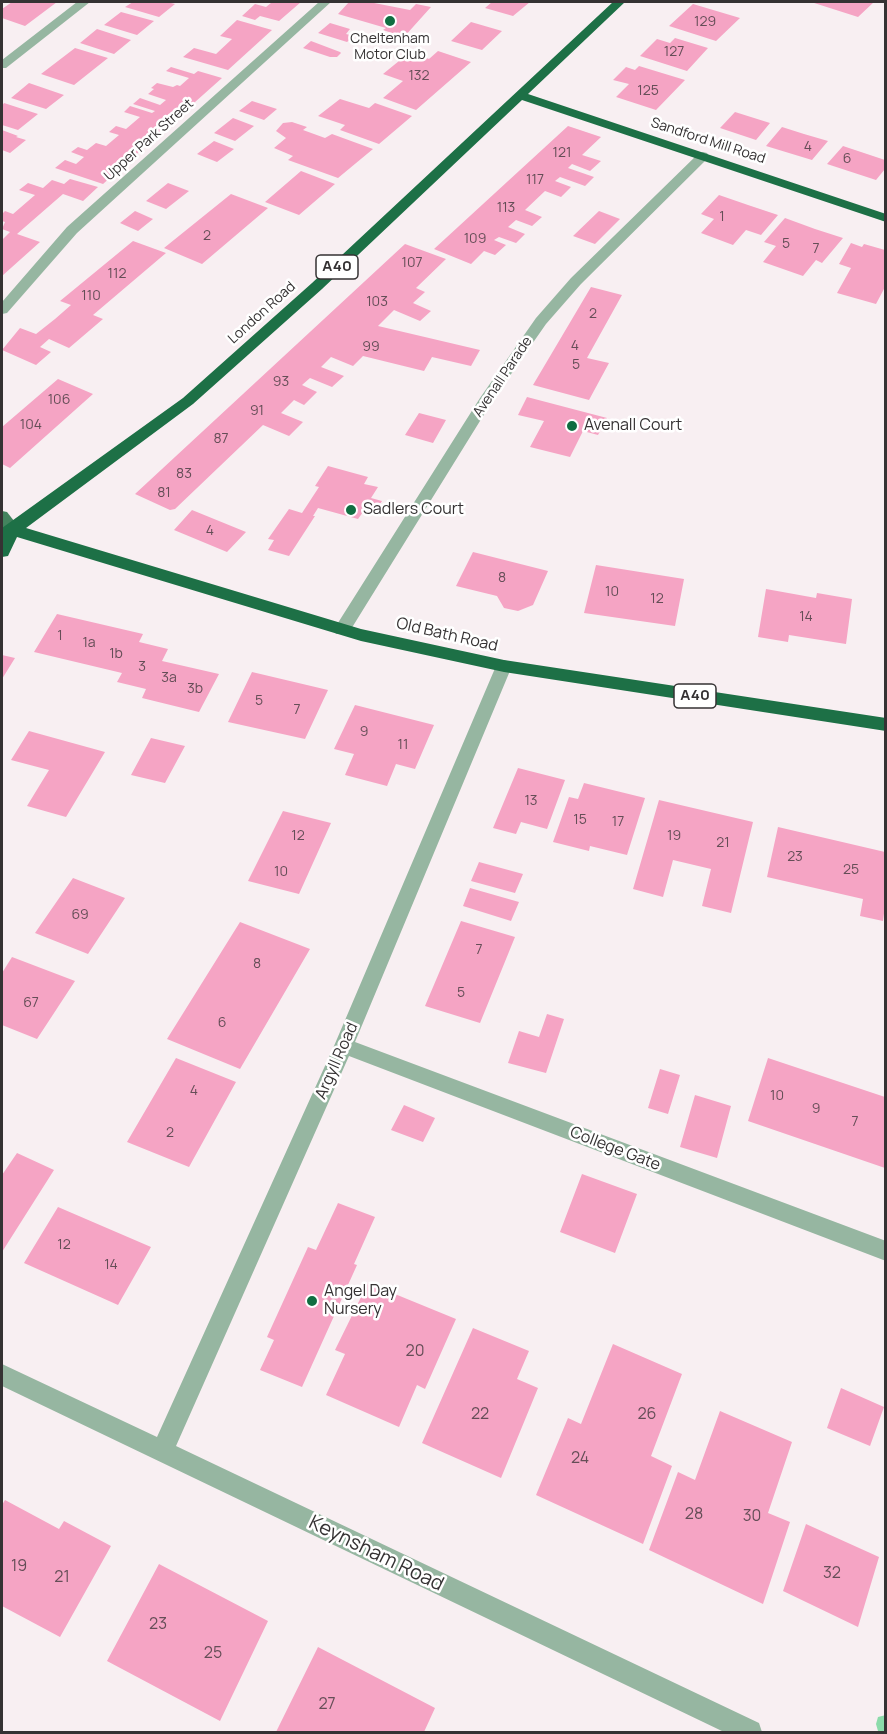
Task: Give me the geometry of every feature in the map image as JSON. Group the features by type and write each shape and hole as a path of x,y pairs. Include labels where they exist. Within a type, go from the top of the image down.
{"highway":[{"name":"London Road","path":"2,552 7,532 188,401 317,286 618,2"},
{"name":"Sandford Mill Road","path":"520,95 885,218"},
{"name":"Old Bath Road","path":"7,532 342,630 504,666 885,725"}],"main road":[{"path":"2,516 7,532"}],"street":[{"path":"2,65 84,2"},
{"name":"Upper Park Street","path":"2,310 72,230 326,2"},
{"name":"Avenall Parade","path":"342,630 487,398 541,321 576,281 704,156"},
{"name":"Argyll Road","path":"162,1452 344,1046 504,666"},
{"name":"College Gate","path":"344,1046 885,1251"},
{"name":"Keynsham Road","path":"2,1375 750,1732"}],"building":[{"path":"12,2 57,2 25,26 2,18 2,9"},
{"path":"133,2 175,4 159,17 125,7"},
{"path":"267,2 301,2 279,21 260,16 255,20 242,16 255,4 266,7 271,3"},
{"name":"Cheltenham Motor Club","path":"349,2 369,2 410,10 416,4 431,7 404,37 383,30 386,28 338,14"},
{"path":"492,2 530,2 513,16 485,8"},
{"path":"811,2 874,2 858,17"},
{"path":"693,4 740,18 716,41 669,26"},
{"path":"121,12 154,21 137,35 104,25"},
{"path":"237,20 272,30 228,70 183,57 194,48 216,54 232,39 220,36"},
{"path":"471,22 502,31 482,50 451,41"},
{"path":"330,23 350,29 346,34 354,36 347,42 318,33"},
{"path":"97,29 131,40 114,54 80,43"},
{"path":"675,38 708,48 687,71 640,56 657,39 670,43"},
{"path":"311,41 341,53 337,57 330,57 303,48"},
{"path":"75,48 108,58 74,85 41,74"},
{"path":"438,51 471,62 416,110 383,98 403,81 383,74 410,52 429,59"},
{"path":"639,66 685,80 656,110 616,97 629,84 613,80 626,67 635,70"},
{"path":"171,67 194,74 198,71 222,78 103,184 55,168 65,160 76,164 84,157 71,152 78,147 87,150 96,143 106,146 119,135 109,132 116,126 126,129 140,117 124,112 130,106 152,113 155,111 133,104 140,98 160,105 166,100 148,94 154,89 151,88 157,83 173,87 180,86 189,78 166,71"},
{"path":"29,83 64,95 46,109 11,98"},
{"path":"340,99 369,108 375,103 412,116 379,144 340,130 345,125 318,116"},
{"path":"252,101 277,109 264,120 239,111"},
{"path":"4,103 38,114 18,130 2,125"},
{"path":"735,112 770,123 756,140 720,128"},
{"path":"233,118 254,126 235,141 214,133"},
{"path":"292,122 307,127 303,130 325,138 332,134 373,149 338,178 288,160 293,156 274,148 286,138 276,131 283,123"},
{"path":"568,126 601,137 582,155 601,161 590,171 572,164 568,168 594,177 585,186 560,177 555,181 571,187 561,197 545,191 525,210 542,217 532,226 516,220 508,227 525,234 516,243 499,237 494,240 506,245 495,255 484,251 471,264 434,249"},
{"path":"782,127 828,141 812,160 766,146"},
{"path":"2,130 26,140 10,153 2,150"},
{"path":"214,141 234,149 217,162 197,154"},
{"path":"843,146 885,160 885,169 876,180 827,164"},
{"path":"301,171 335,184 299,215 265,202"},
{"path":"70,179 98,187 83,201 63,194 17,234 40,242 2,276 2,240 10,232 2,229 5,222 2,221 2,214 5,211 13,214 35,195 19,190 28,183 43,188 52,180 64,184"},
{"path":"168,183 189,191 166,209 146,201"},
{"path":"231,194 268,208 202,264 164,248"},
{"path":"719,195 778,215 761,235 746,230 733,245 701,233 714,219 701,214"},
{"path":"135,211 153,219 138,231 120,223"},
{"path":"599,211 620,219 595,244 573,236"},
{"path":"785,218 843,238 822,263 816,260 803,276 763,262 776,246 764,242"},
{"path":"133,241 166,253 93,315 103,319 69,348 49,339 40,347 51,352 36,365 2,350 20,328 36,334 55,319 71,305 60,301"},
{"path":"851,243 885,250 885,287 876,304 837,293 851,268 839,264"},
{"path":"405,244 446,259 416,288 425,292 413,303 431,311 420,321 394,310 378,326 480,350 471,366 432,357 424,371 363,356 353,366 331,357 321,367 344,376 332,387 310,378 302,385 317,392 304,405 294,400 281,413 303,422 289,436 263,425 175,509 170,510 135,494"},
{"path":"591,287 622,295 587,358 609,363 589,400 533,385"},
{"path":"58,379 93,394 10,468 2,464 2,427"},
{"name":"Avenall Court","path":"527,397 607,418 598,435 583,431 570,457 530,447 544,421 518,415"},
{"path":"419,413 446,420 433,443 405,435"},
{"name":"Sadlers Court","path":"328,466 368,477 364,484 378,487 371,498 382,501 373,515 363,512 358,519 318,508 289,556 268,550 274,540 268,539 289,509 302,513 319,487 315,486"},
{"path":"192,510 246,532 227,552 174,530"},
{"path":"473,552 548,571 533,605 518,611 504,608 497,596 456,586"},
{"path":"596,565 684,579 675,626 584,613"},
{"path":"766,589 816,598 817,593 852,599 846,644 789,635 788,642 758,637"},
{"path":"57,614 143,634 139,642 168,649 162,661 219,674 199,712 142,698 146,689 117,682 122,673 34,652"},
{"path":"2,655 15,658 2,679"},
{"path":"252,672 328,690 305,739 228,722"},
{"path":"355,705 434,725 415,769 396,764 387,786 345,775 354,754 334,749"},
{"path":"29,731 105,752 66,817 27,806 49,770 11,760"},
{"path":"151,738 185,746 165,783 131,775"},
{"path":"518,768 565,780 547,829 521,822 516,834 493,828"},
{"path":"584,783 645,798 627,855 590,846 589,851 553,842 569,797 578,799"},
{"path":"659,800 753,822 731,913 702,906 711,869 673,860 663,897 633,889"},
{"path":"283,811 331,823 299,894 248,881"},
{"path":"778,827 885,852 883,921 860,916 863,899 767,877"},
{"path":"479,862 523,874 515,893 471,881"},
{"path":"73,878 125,898 88,954 35,933"},
{"path":"470,888 519,902 511,921 463,906"},
{"path":"461,921 515,937 480,1023 425,1006"},
{"path":"240,922 310,949 240,1069 167,1039"},
{"path":"12,957 75,981 37,1039 2,1025 2,973"},
{"path":"547,1014 564,1019 546,1073 508,1063 519,1031 539,1037"},
{"path":"176,1058 236,1082 189,1167 127,1142"},
{"path":"768,1058 885,1097 885,1168 748,1121"},
{"path":"660,1069 680,1075 668,1114 648,1108"},
{"path":"695,1095 731,1106 717,1158 680,1147"},
{"path":"404,1105 435,1118 423,1142 391,1130"},
{"path":"17,1153 54,1170 2,1252 2,1175"},
{"path":"582,1174 637,1194 615,1253 560,1232"},
{"name":"Angel Day Nursery","path":"338,1203 375,1217 354,1264 357,1265 302,1387 260,1370 274,1340 267,1337 308,1247 316,1250"},
{"path":"58,1207 151,1247 118,1305 24,1263"},
{"path":"368,1283 456,1319 425,1389 417,1385 399,1427 326,1395 345,1354 335,1350"},
{"path":"473,1328 529,1351 517,1379 538,1388 501,1478 422,1443"},
{"path":"613,1344 682,1374 651,1456 672,1466 643,1544 536,1495 568,1418 581,1424"},
{"path":"841,1388 884,1407 870,1446 827,1428"},
{"path":"720,1411 792,1442 768,1513 790,1522 763,1604 649,1550 678,1472 695,1480"},
{"path":"5,1500 59,1529 64,1521 111,1546 60,1637 2,1606 2,1505"},
{"path":"806,1524 879,1557 858,1627 783,1591"},
{"path":"159,1564 268,1621 220,1721 107,1661"},
{"path":"318,1647 435,1708 424,1732 276,1732"}],"place":[{"name":"Cheltenham Motor Club","path":"390,21"},
{"name":"Avenall Court","path":"572,426"},
{"name":"Sadlers Court","path":"351,510"},
{"name":"Angel Day Nursery","path":"312,1301"}]}
